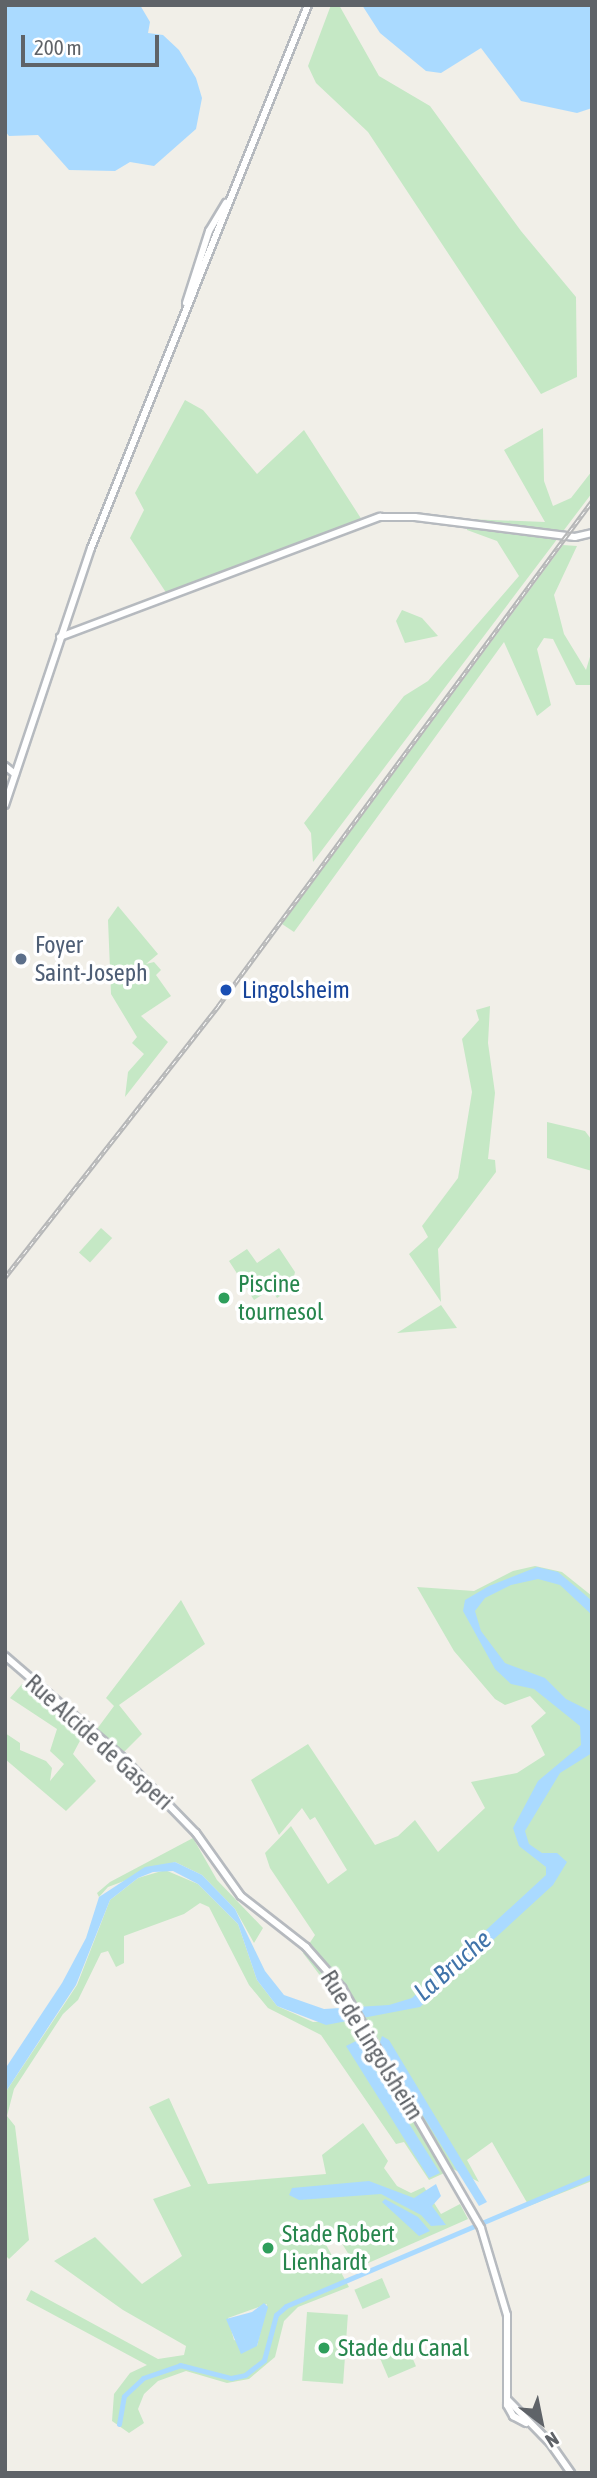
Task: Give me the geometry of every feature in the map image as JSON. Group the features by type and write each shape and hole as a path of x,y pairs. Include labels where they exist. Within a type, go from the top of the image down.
{"main road":[{"path":"5,805 59,640 183,319 202,258 234,190 308,5"},
{"path":"59,640 386,517 575,537 592,533"},
{"path":"5,766 15,774"},
{"name":"Rue Alcide de Gasperi","path":"5,1656 117,1752 192,1829"},
{"name":"Rue de Lingolsheim","path":"192,1829 241,1896 306,1947 347,1996 361,2025 481,2228 507,2318 507,2399 512,2412 550,2443 570,2473"}],"green space":[{"path":"331,5 339,5 379,76 430,106 521,231 576,297 577,377 541,394 368,132 316,83 308,66"},
{"path":"185,400 203,410 257,474 304,430 362,520 167,594 130,538 144,510 135,493"},
{"path":"543,428 544,481 553,506 571,498 592,471 592,493 313,862 311,833 304,823 404,696 428,681 519,576 497,541 467,530 466,519 545,522 504,450"},
{"path":"563,545 577,546 554,595 564,634 586,670 592,650 592,685 576,685 553,639 544,638 537,649 551,705 537,716 504,642 294,932 282,924"},
{"path":"402,610 422,618 438,636 405,643 396,621"},
{"path":"118,906 158,954 146,964 154,962 161,970 156,975 171,996 141,1016 168,1042 125,1097 128,1072 144,1054 132,1043 137,1037 111,994 108,920"},
{"path":"490,1006 488,1043 495,1093 488,1159 495,1160 496,1172 438,1249 441,1302 409,1254 428,1237 422,1226 458,1178 472,1092 462,1039 479,1020 476,1010"},
{"path":"547,1122 585,1131 591,1139 592,1171 547,1158"},
{"path":"101,1228 112,1238 90,1263 79,1253"},
{"path":"279,1248 295,1272 291,1289 277,1298 271,1289 254,1300 229,1261 247,1249 257,1263"},
{"path":"441,1305 457,1328 397,1333"},
{"path":"535,1566 562,1572 592,1596 592,2181 529,2206 492,2142 467,2160 479,2182 453,2169 429,2180 404,2142 396,2144 321,2035 268,2008 249,1985 209,1907 200,1903 184,1914 124,1936 124,1963 116,1967 108,1951 101,1953 78,2000 63,2014 14,2089 7,2116 15,2126 29,2240 9,2259 5,2255 5,2093 77,1985 110,1900 138,1878 165,1870 198,1884 238,1924 257,1980 277,2006 313,2022 350,2021 354,2031 364,2025 353,2000 340,2002 303,1953 315,1935 270,1868 265,1853 291,1826 328,1884 347,1870 315,1817 310,1820 302,1808 279,1835 251,1780 308,1744 375,1845 398,1836 415,1820 438,1852 485,1808 471,1782 517,1773 545,1755 531,1726 546,1713 530,1696 505,1705 495,1699 454,1651 417,1587 474,1591 513,1571"},
{"path":"181,1600 205,1644 119,1705 142,1734 123,1753 97,1730 83,1735 73,1754 96,1781 66,1811 5,1759 5,1733 20,1743 20,1750 46,1761 52,1768 50,1781 64,1764 50,1751 57,1729 10,1698 22,1684 45,1684 97,1729 114,1706 106,1698"},
{"path":"193,1838 217,1880 263,1928 254,1943 235,1909 202,1875 175,1862 108,1887 99,1897 97,1893 110,1882"},
{"path":"169,2098 208,2184 326,2174 322,2155 363,2123 388,2161 384,2168 397,2186 411,2193 424,2187 441,2214 460,2204 468,2219 357,2268 335,2232 323,2239 349,2287 298,2307 284,2321 275,2357 249,2379 227,2383 186,2371 158,2381 144,2394 138,2409 144,2423 129,2433 112,2421 114,2394 130,2373 147,2365 26,2300 31,2290 158,2359 184,2355 186,2346 123,2310 54,2261 95,2237 142,2284 182,2256 153,2199 191,2186 149,2107","holes":["267,2304 257,2346 234,2340 228,2318"]},
{"path":"382,2278 390,2297 363,2309 354,2290"},
{"name":"Stade du Canal","path":"307,2312 348,2315 343,2384 302,2381"},
{"path":"407,2345 416,2366 388,2378 379,2357"}],"water":[{"path":"5,5 140,5 150,22 148,33 163,35 179,50 196,78 202,98 196,129 154,166 130,162 115,171 69,170 38,135 9,136 5,131"},
{"path":"362,5 592,5 592,108 577,113 521,101 481,48 441,73 426,71 380,33"},
{"name":"La Bruche","path":"537,1567 558,1572 583,1593 592,1601 592,1615 560,1585 538,1579 511,1585 485,1598 475,1611 481,1631 505,1663 545,1678 566,1699 592,1712 592,1753 560,1773 525,1831 529,1844 542,1853 557,1853 567,1862 553,1885 420,2007 326,2025 277,2006 257,1980 238,1924 198,1884 173,1871 153,1872 138,1878 110,1900 76,1985 5,2093 5,2069 62,1983 86,1938 99,1897 145,1867 175,1862 202,1875 235,1909 265,1971 284,1995 324,2009 389,2005 412,1998 546,1875 546,1867 519,1846 513,1828 538,1781 581,1745 580,1726 534,1689 511,1684 495,1669 463,1611 465,1600 489,1586"},
{"path":"382,2036 389,2040 487,2202 479,2206 379,2045"},
{"path":"356,2041 440,2173 429,2178 346,2046"},
{"path":"369,2181 414,2198 436,2184 441,2196 432,2206 446,2225 431,2226 421,2215 381,2194 299,2200 289,2195 292,2188"},
{"path":"385,2199 418,2217 430,2231 419,2236 382,2202"},
{"path":"264,2303 268,2307 257,2346 241,2354 226,2319 252,2312"}],"waterway":[{"path":"119,2424 124,2396 143,2378 180,2365 231,2378 245,2375 264,2360 276,2315 286,2306 592,2176"}],"railway":[{"path":"5,1277 218,1006 592,501"}],"place":[{"name":"Foyer Saint-Joseph","path":"21,959"},
{"name":"Lingolsheim","path":"226,990"},
{"name":"Piscine tournesol","path":"224,1298"},
{"name":"Stade Robert Lienhardt","path":"268,2248"},
{"name":"Stade du Canal","path":"324,2348"}]}
